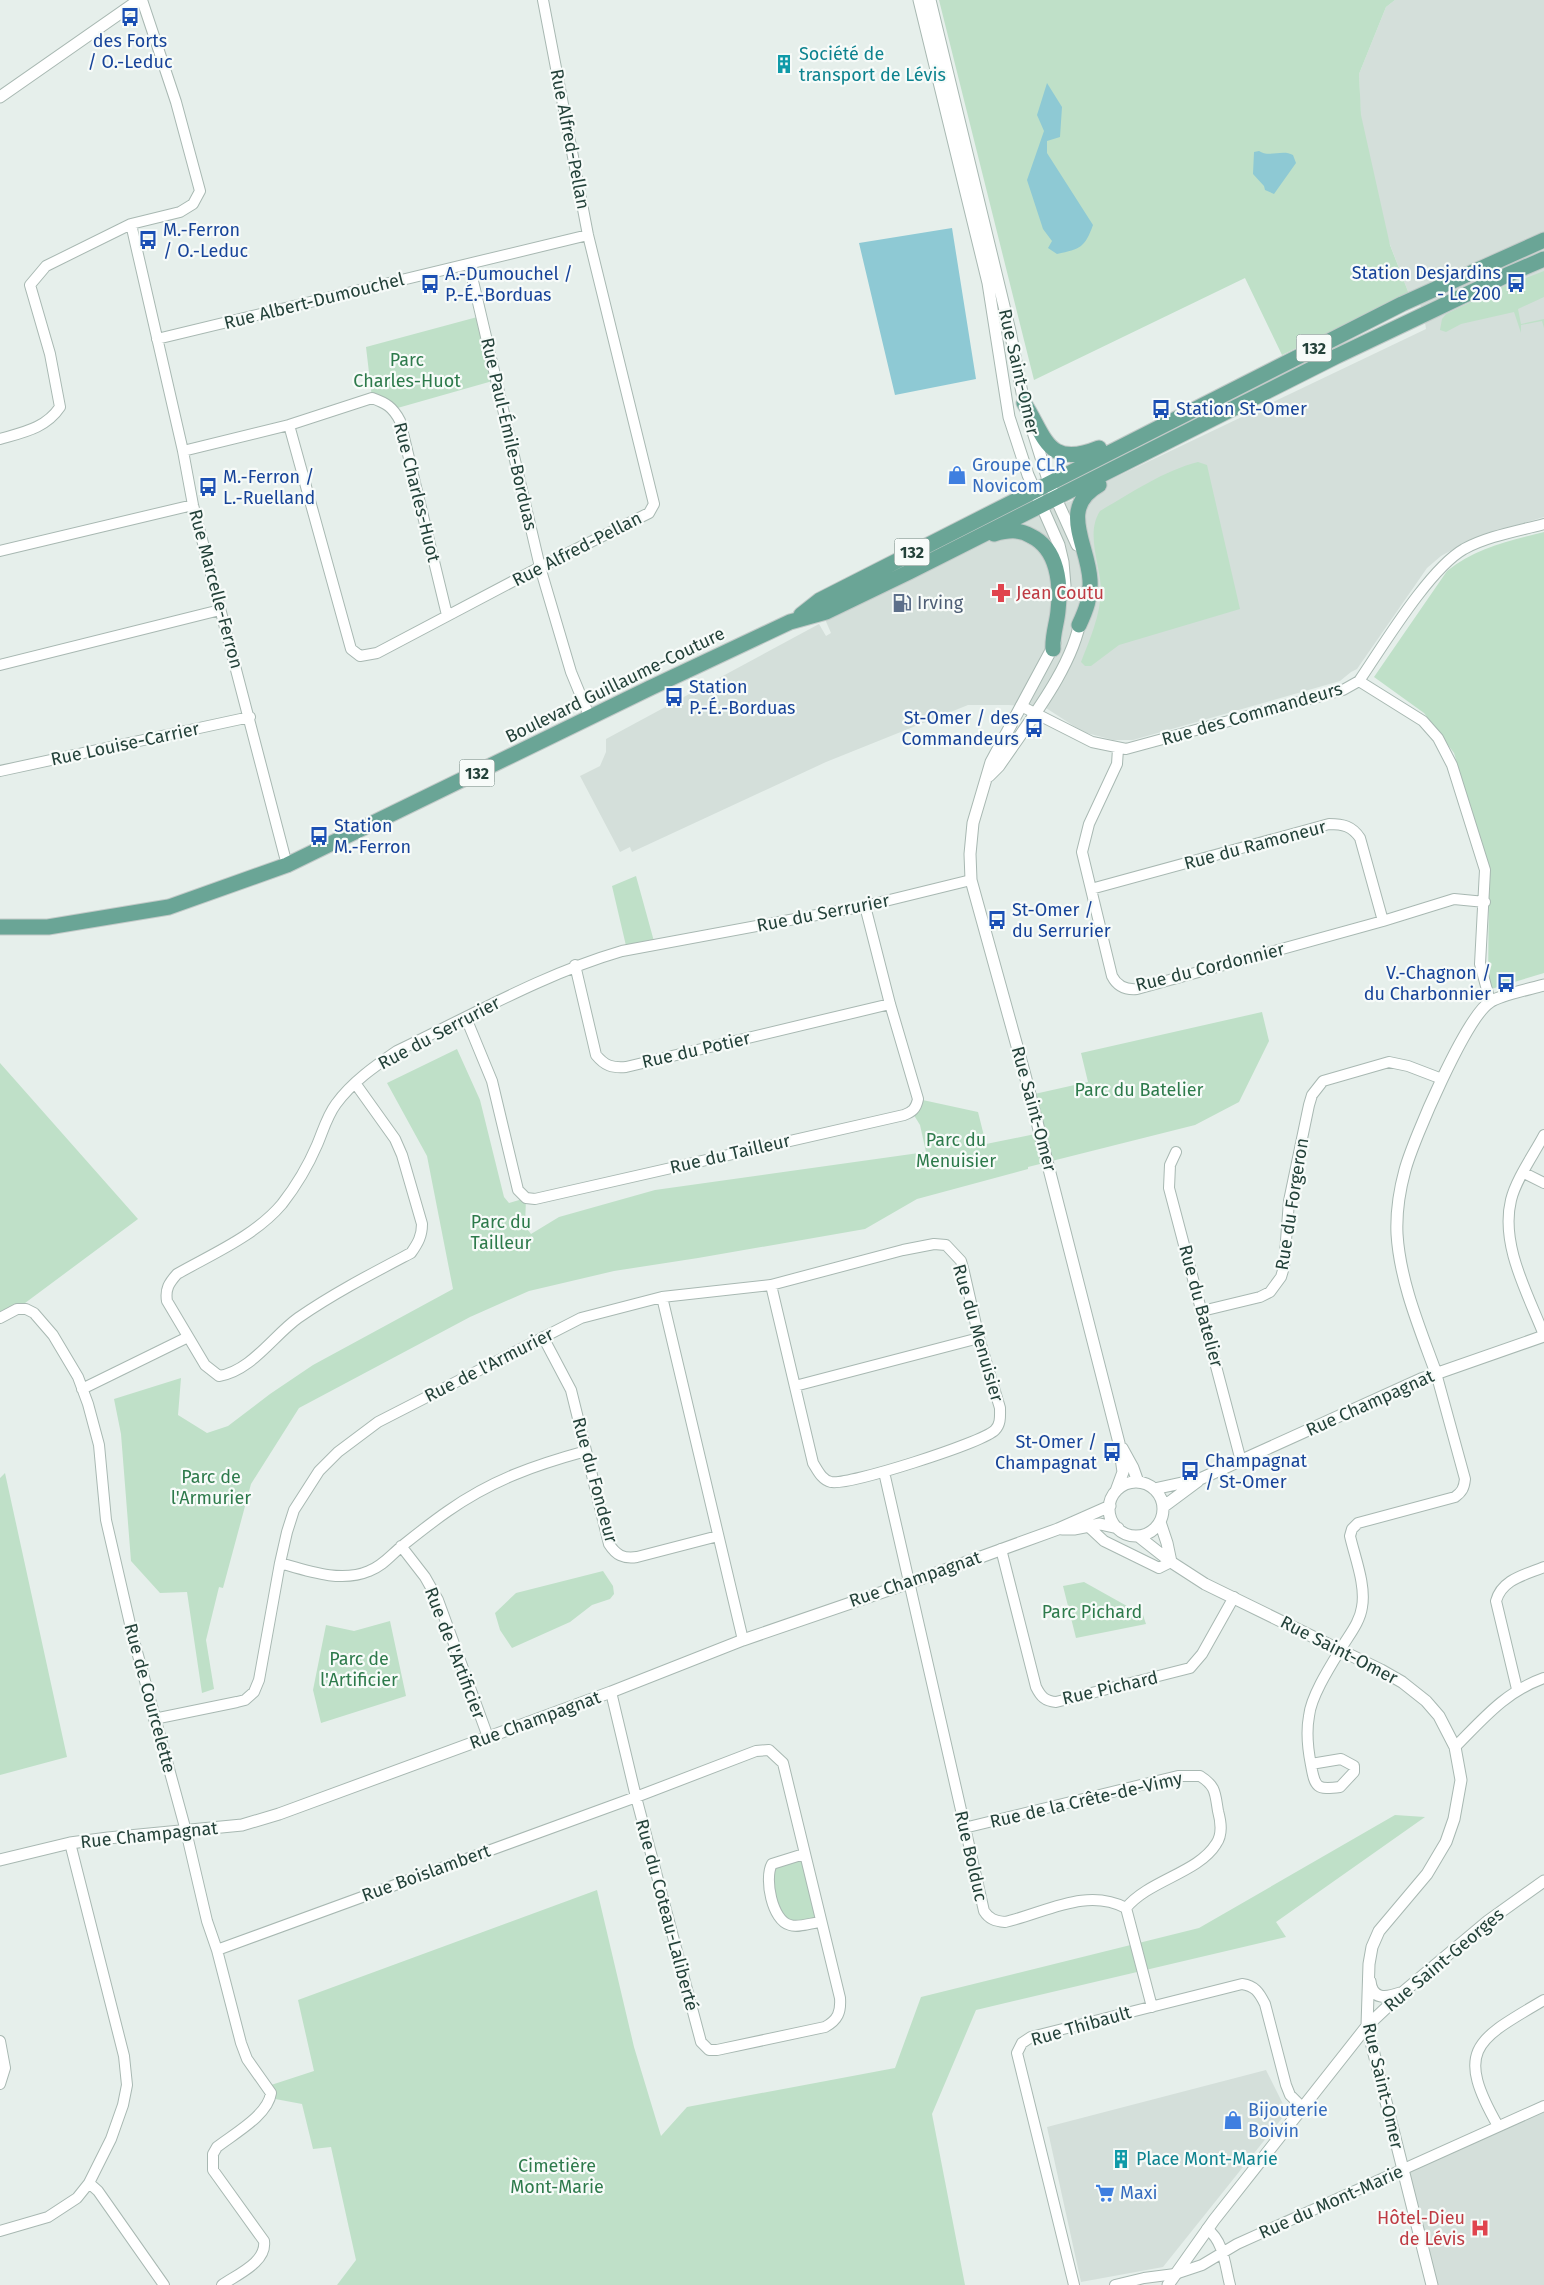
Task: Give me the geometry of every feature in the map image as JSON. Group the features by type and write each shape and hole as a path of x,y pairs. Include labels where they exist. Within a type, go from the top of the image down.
{"main road":[{"name":"Boulevard Guillaume-Couture","path":"794,620 820,600 1136,438 1402,304 1544,240"},
{"name":"Boulevard Guillaume-Couture","path":"0,927 48,927 169,907 287,865 794,620 826,612 1145,454 1337,356 1544,259"},
{"path":"1024,403 1042,438 1060,453 1085,454 1117,441 1136,438"},
{"path":"1080,625 1088,606 1090,579 1085,549 1076,520 1077,508 1082,498 1090,490 1130,467 1145,454"},
{"path":"962,545 998,532 1015,530 1025,532 1044,544 1055,567 1059,595 1052,649"}],"street":[{"path":"0,97 141,0 176,102 200,191 193,204 180,212 131,224 46,266 30,285 50,354 60,407 52,419 39,427 0,438"},
{"name":"Rue Alfred-Pellan","path":"289,425 351,649 360,656 377,652 540,567 649,513 654,504 588,235 543,0"},
{"name":"Rue Saint-Omer","path":"919,0 988,283 1003,390 1009,417 1034,490 1058,545 1064,574 1064,614 1052,649 991,762 979,799 973,823 970,854 971,880 1025,1075 1119,1443 1123,1472 1116,1491"},
{"name":"Rue Saint-Omer","path":"930,0 1010,331 1024,403 1049,483 1076,540 1084,585 1080,625 1072,650 999,766 988,776"},
{"name":"Rue Marcelle-Ferron","path":"131,224 184,451 194,505 287,865"},
{"name":"Rue Albert-Dumouchel","path":"157,339 588,235"},
{"name":"Rue Paul-Émile-Borduas","path":"469,264 540,567 571,672 590,718"},
{"name":"Rue Charles-Huot","path":"184,451 289,425 372,398 385,402 394,409 400,421 447,615"},
{"path":"0,551 194,505"},
{"name":"Rue des Commandeurs","path":"1021,706 1092,742 1118,749 1138,747 1344,690 1359,681 1427,585 1443,566 1462,550 1485,540 1544,524"},
{"path":"0,665 220,610"},
{"path":"1359,681 1423,721 1438,738 1452,765 1485,870 1485,902 1480,964 1490,1001"},
{"name":"Rue Louise-Carrier","path":"0,771 250,717"},
{"name":"Rue du Cordonnier","path":"1118,749 1117,764 1084,838 1082,852 1112,976 1116,984 1131,990 1383,921 1454,899 1485,902"},
{"name":"Rue du Ramoneur","path":"1091,889 1329,824 1340,824 1356,832 1360,838 1383,921"},
{"name":"Rue du Serrurier","path":"188,1336 167,1301 166,1293 169,1283 177,1274 257,1227 280,1206 302,1174 332,1110 355,1084 375,1066 397,1051 575,965 622,951 865,906 971,880"},
{"name":"Rue du Tailleur","path":"466,1018 492,1081 518,1190 526,1198 535,1200 912,1112 918,1100 890,1004 865,906"},
{"name":"Rue du Potier","path":"575,965 596,1055 602,1062 614,1068 626,1067 890,1004"},
{"path":"1311,1764 1309,1714 1340,1650 1357,1622 1362,1608 1363,1595 1350,1536 1352,1529 1358,1523 1455,1497 1461,1493 1464,1487 1465,1479 1436,1373 1404,1279 1399,1255 1397,1215 1405,1168 1442,1080 1472,1022 1490,1001 1544,985"},
{"name":"Rue du Forgeron","path":"1202,1311 1260,1297 1270,1292 1281,1277 1284,1267 1287,1216 1309,1105 1312,1095 1323,1081 1389,1062 1408,1066 1442,1080"},
{"path":"82,1389 188,1336 205,1365 219,1376 230,1374 255,1356 297,1319 328,1299 411,1253 419,1242 422,1224 402,1156 394,1139 355,1084"},
{"path":"1544,1135 1512,1198 1509,1214 1513,1255 1544,1336"},
{"name":"Rue du Batelier","path":"1176,1152 1170,1165 1169,1188 1241,1461"},
{"path":"1524,1173 1544,1183"},
{"name":"Rue du Menuisier","path":"662,1297 771,1285 903,1250 934,1244 946,1244 961,1261 979,1338 1000,1408 1000,1420 997,1429 973,1442 884,1472 838,1483 824,1478 813,1463 771,1285"},
{"path":"662,1297 743,1640"},
{"name":"Rue de l'Armurier","path":"154,1719 245,1700 254,1692 264,1658 280,1563 294,1510 319,1470 338,1452 378,1422 580,1318 662,1297"},
{"name":"Rue de Courcelette","path":"0,1318 17,1309 26,1309 34,1313 53,1335 78,1376 94,1423 99,1445 106,1520 154,1719 186,1831 207,1921 217,1950 241,2043 248,2059 271,2093 270,2101 264,2110 217,2147 213,2154 213,2170 264,2241 265,2249 258,2260 222,2285"},
{"name":"Rue Champagnat","path":"1154,1489 1200,1479 1436,1373 1544,1336"},
{"name":"Rue du Fondeur","path":"543,1337 572,1390 610,1544 614,1551 621,1556 637,1557 718,1536"},
{"path":"795,1386 979,1338"},
{"name":"Rue Saint-Omer","path":"1119,1443 1133,1468 1138,1482"},
{"path":"280,1563 315,1573 353,1575 369,1571 384,1563 401,1546 450,1510 484,1489 529,1467 586,1451"},
{"name":"Rue Bolduc","path":"884,1472 981,1903 987,1917 1005,1922 1082,1900 1114,1902 1126,1908"},
{"name":"Rue Champagnat","path":"1164,1507 1200,1479"},
{"path":"1138,1482 1154,1489 1159,1494 1164,1507 1160,1522 1154,1529 1138,1536 1124,1533 1118,1528 1110,1514 1110,1506 1116,1491 1130,1483 1138,1482"},
{"name":"Rue Champagnat","path":"0,1860 70,1843 242,1825 279,1814 611,1692 743,1640 1058,1529 1110,1506"},
{"path":"1089,1527 1104,1541 1159,1568 1171,1562 1160,1522"},
{"name":"Rue Champagnat","path":"1058,1529 1089,1527 1100,1524 1118,1528"},
{"name":"Rue Saint-Omer","path":"1138,1536 1171,1562 1205,1584 1402,1682 1426,1701 1439,1716 1455,1747 1461,1780 1454,1820 1446,1842 1427,1874 1379,1931 1372,1946 1368,1964 1367,2026 1432,2285"},
{"name":"Rue de l'Artificier","path":"401,1546 425,1577 438,1600 488,1737"},
{"name":"Rue Pichard","path":"1001,1549 1036,1687 1040,1696 1047,1701 1056,1702 1190,1668 1202,1654 1234,1597"},
{"path":"1517,1689 1496,1601 1499,1591 1506,1583 1544,1567"},
{"path":"1455,1747 1499,1703 1517,1689 1544,1678"},
{"path":"611,1692 636,1797"},
{"name":"Rue du Coteau-Laliberté","path":"769,1750 783,1763 804,1854 840,1998 839,2016 825,2027 709,2050 700,2042 636,1797 756,1751 769,1750"},
{"name":"Rue de la Crête-de-Vimy","path":"964,1828 1178,1776 1200,1776 1214,1788 1221,1825 1216,1844 1207,1854 1190,1866 1142,1892 1126,1908"},
{"name":"Rue Boislambert","path":"217,1950 636,1797"},
{"path":"0,2231 48,2217 77,2198 89,2183 111,2139 123,2105 126,2078 124,2056 70,1843"},
{"path":"804,1854 772,1864 768,1871 768,1885 776,1914 783,1922 791,1926 820,1922"},
{"name":"Rue Saint-Georges","path":"1168,2285 1207,2229 1367,2026 1402,1993 1488,1921 1544,1881"},
{"path":"1126,1908 1152,2007"},
{"path":"1368,1964 1371,1987 1378,1997 1385,1998 1402,1993"},
{"name":"Rue Thibault","path":"1074,2285 1018,2053 1022,2043 1031,2037 1242,1984 1252,1986 1259,1993 1265,2004 1290,2095 1302,2107"},
{"path":"1498,2126 1478,2084 1474,2072 1474,2060 1486,2038 1500,2025 1544,2000"},
{"path":"0,2041 5,2068 0,2084"},
{"name":"Rue du Mont-Marie","path":"1115,2285 1144,2278 1175,2274 1202,2265 1222,2253 1544,2106"},
{"path":"89,2183 98,2190 164,2285"},
{"path":"1207,2229 1215,2235 1222,2253 1230,2285"}],"shaded area":[{"path":"1395,0 1544,0 1544,517 1472,539 1441,556 1427,568 1357,669 1340,681 1133,740 1113,740 1083,732 1046,708 1009,705 968,705 826,762 632,852 630,847 620,852 580,776 600,766 606,752 606,739 819,624 826,636 831,633 824,617 1018,520 1082,497 1089,490 1426,329 1424,315 1417,297 1409,294 1379,216 1361,125 1359,74 1386,7"},
{"path":"1266,2070 1287,2112 1163,2267 1081,2282 1047,2127"},
{"name":"Hôtel-Dieu de Lévis","path":"1544,2105 1544,2285 1431,2285 1403,2171"}],"green space":[{"path":"939,0 1395,0 1386,7 1359,74 1361,115 1390,245 1409,294 1282,355 1245,278 1034,380"},
{"path":"1544,271 1544,297 1518,309 1521,324 1544,319 1544,328 1542,321 1521,325 1521,333 1514,312 1461,324 1446,332 1440,330 1442,319 1446,314 1509,284 1515,287 1520,284 1518,281"},
{"name":"Parc Charles-Huot","path":"481,316 496,380 394,409 372,398 366,347"},
{"path":"1198,462 1207,465 1240,609 1119,645 1091,666 1085,666 1081,662 1094,627 1101,591 1094,540 1096,520 1100,511 1172,471"},
{"path":"1544,532 1544,973 1488,990 1489,871 1454,753 1424,713 1374,677 1447,571 1469,556 1481,551"},
{"path":"636,876 655,945 627,950 612,886"},
{"path":"1262,1012 1269,1041 1239,1102 1195,1125 1028,1167 1028,1169 917,1199 865,1229 614,1271 529,1291 470,1317 299,1408 251,1484 223,1588 219,1587 206,1640 214,1689 202,1693 187,1592 160,1593 131,1561 121,1434 114,1399 181,1378 178,1415 207,1433 228,1426 270,1394 313,1365 453,1289 427,1156 387,1083 457,1049 480,1100 504,1197 509,1203 526,1198 525,1226 531,1234 559,1217 655,1190 926,1152 920,1125 912,1112 918,1099 978,1112 986,1144 1040,1133 1030,1095 1088,1082 1081,1053"},
{"path":"0,1063 138,1219 17,1309 0,1318"},
{"path":"5,1473 67,1757 0,1775 0,1478"},
{"path":"603,1571 613,1586 614,1594 610,1599 592,1605 570,1622 512,1648 500,1630 495,1613 516,1593"},
{"name":"Parc Pichard","path":"1084,1582 1143,1615 1146,1624 1076,1638 1063,1586"},
{"name":"Parc de l'Artificier","path":"390,1621 406,1696 321,1723 313,1690 326,1625 354,1631"},
{"name":"Cimetière Mont-Marie","path":"1395,1815 1425,1817 1276,1922 1286,1937 976,2010 932,2114 965,2285 337,2285 356,2260 331,2147 313,2149 302,2104 270,2098 268,2086 314,2071 298,2000 597,1890 634,2047 661,2136 687,2107 895,2068 921,1997 1199,1928"},
{"path":"804,1854 820,1922 798,1925 776,1914 772,1864"}],"water":[{"path":"1047,83 1062,107 1060,137 1047,141 1047,153 1093,225 1081,246 1057,254 1048,248 1052,241 1043,229 1027,180 1044,131 1037,115"},
{"path":"1259,151 1267,154 1289,153 1293,155 1296,163 1274,194 1265,190 1264,186 1253,174 1254,152"},
{"path":"952,228 976,379 895,395 859,243"}],"place":[{"name":"des Forts / O.-Leduc","path":"130,17"},
{"name":"Société de transport de Lévis","path":"784,64"},
{"name":"M.-Ferron / O.-Leduc","path":"148,240"},
{"name":"Station Desjardins - Le 200","path":"1516,283"},
{"name":"A.-Dumouchel / P.-É.-Borduas","path":"430,284"},
{"name":"Station St-Omer","path":"1161,409"},
{"name":"Groupe CLR Novicom","path":"957,475"},
{"name":"M.-Ferron / L.-Ruelland","path":"208,487"},
{"name":"Jean Coutu","path":"1001,593"},
{"name":"Irving","path":"902,603"},
{"name":"Station P.-É.-Borduas","path":"674,697"},
{"name":"St-Omer / des Commandeurs","path":"1034,728"},
{"name":"Station M.-Ferron","path":"319,836"},
{"name":"St-Omer / du Serrurier","path":"997,920"},
{"name":"V.-Chagnon / du Charbonnier","path":"1506,983"},
{"name":"St-Omer / Champagnat","path":"1112,1452"},
{"name":"Champagnat / St-Omer","path":"1190,1471"},
{"name":"Bijouterie Boivin","path":"1233,2120"},
{"name":"Place Mont-Marie","path":"1121,2159"},
{"name":"Maxi","path":"1105,2193"},
{"name":"Hôtel-Dieu de Lévis","path":"1480,2228"}],"park label":[{"name":"Parc du Batelier","path":"1139,1090"},
{"name":"Parc du Menuisier","path":"956,1150"},
{"name":"Parc du Tailleur","path":"501,1232"},
{"name":"Parc de l'Armurier","path":"211,1487"}]}
